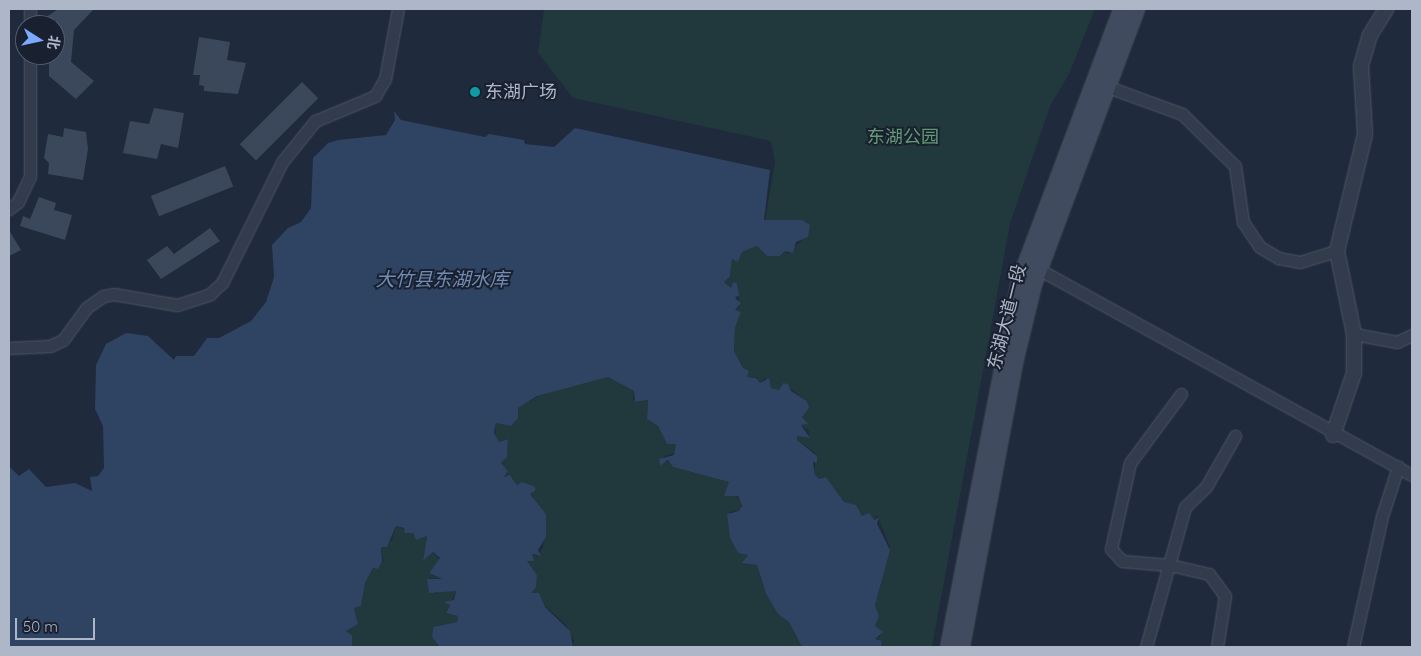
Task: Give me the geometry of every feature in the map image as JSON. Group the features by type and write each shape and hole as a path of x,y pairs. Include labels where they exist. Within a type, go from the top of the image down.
{"main road":[{"name":"东湖大道一段","path":"949,647 1004,356 1033,266 1122,9"},
{"name":"东湖大道一段","path":"961,647 1033,266 1108,87 1136,9"}],"street":[{"path":"9,348 50,346 63,340 86,308 103,296 114,294 178,305 210,294 222,283 282,162 315,121 375,96 385,80 398,9"},
{"path":"1333,435 1354,373 1354,334 1337,251 1365,134 1361,66 1370,35 1386,9"},
{"path":"9,210 18,202 30,176 30,65"},
{"path":"1108,87 1182,114 1235,166 1243,222 1260,247 1278,258 1300,262 1337,251"},
{"path":"1033,266 1333,435 1398,467 1412,476"},
{"path":"1354,334 1397,342 1412,335"},
{"path":"1181,394 1130,463 1111,549 1122,561 1170,565 1209,574 1226,596 1216,647"},
{"path":"1146,647 1185,506 1206,487 1235,436"},
{"path":"1353,647 1382,516 1398,467"}],"green space":[{"name":"东湖公园","path":"544,9 1095,9 1069,74 1050,106 1010,224 932,647 881,647 882,641 875,639 880,636 874,626 879,616 875,605 890,547 877,515 874,520 862,516 856,508 844,502 826,477 819,479 815,475 815,453 797,440 797,436 808,438 809,431 801,425 807,424 802,417 808,402 783,383 779,390 771,388 765,378 760,383 756,377 747,377 749,371 743,368 734,351 735,328 741,312 734,311 739,307 737,283 733,282 731,288 724,282 730,278 732,259 738,262 742,252 757,246 770,255 780,256 785,251 788,254 803,239 797,223 765,221 775,162 771,141 573,98 538,53"},
{"path":"608,377 634,391 633,399 638,402 648,400 647,419 658,426 667,444 676,444 676,453 664,456 662,462 672,461 673,467 729,482 742,506 739,511 729,512 730,538 738,553 748,555 746,563 757,565 766,594 778,614 789,622 802,647 573,647 574,640 565,624 531,593 537,575 527,561 534,561 532,554 537,557 543,547 546,514 530,494 535,486 522,482 517,485 512,477 505,477 508,471 501,463 507,457 508,439 499,442 495,438 496,423 512,424 518,408 547,391"},
{"path":"396,526 413,533 416,540 427,536 423,560 433,552 440,560 431,575 442,579 429,578 436,594 444,589 456,591 446,613 459,616 457,622 433,627 432,637 440,647 352,647 352,635 346,631 358,624 354,608 361,606 365,583 373,568 378,569 383,561 381,547 392,540"}],"water":[{"name":"大竹县东湖水库","path":"394,111 401,120 485,137 489,134 524,140 525,144 554,147 575,128 770,170 764,220 802,220 810,225 808,237 796,242 793,253 785,251 780,256 767,256 757,246 742,252 738,262 732,259 730,277 724,282 731,288 733,282 737,283 739,295 735,298 741,303 735,310 741,312 735,328 734,351 743,368 749,371 747,377 756,378 760,383 769,378 771,388 779,390 783,383 788,384 791,391 807,401 809,408 802,417 808,424 801,425 810,438 797,436 797,440 817,456 817,463 813,462 815,475 819,479 826,477 844,502 856,505 862,516 869,513 874,520 879,517 877,524 890,550 875,605 879,616 875,626 883,632 875,639 882,641 881,647 802,647 789,622 778,614 766,594 757,565 742,563 748,555 738,553 730,538 727,514 739,511 742,506 738,496 724,496 729,482 673,467 668,460 660,466 659,459 674,455 676,444 667,444 658,426 647,419 648,400 635,402 634,391 608,377 537,396 518,408 518,418 511,426 496,423 494,433 499,442 508,439 507,457 501,463 508,471 504,477 510,475 517,485 522,482 534,486 536,490 530,494 546,514 546,537 538,550 541,556 532,554 534,561 527,561 537,575 536,587 531,593 539,593 545,607 570,631 573,647 440,647 432,637 433,627 457,622 458,616 446,613 450,605 444,602 454,600 456,591 429,593 427,579 442,579 429,573 440,558 433,552 423,561 427,536 416,540 413,533 405,533 404,528 396,526 387,547 381,547 382,562 378,569 373,568 365,583 361,606 354,608 358,624 346,631 352,635 352,647 9,647 9,466 19,476 29,469 46,487 75,483 92,491 90,477 98,476 104,468 103,426 95,409 96,365 106,344 126,333 148,336 174,360 176,356 194,356 207,338 219,338 251,321 266,302 274,277 272,245 288,228 301,222 311,208 313,158 328,143 338,140 386,135 395,120"}],"building":[{"path":"58,9 94,9 74,30 71,62 94,81 76,99 49,76 49,65 65,65 65,15 49,15"},
{"path":"199,37 230,42 227,60 246,63 238,94 204,91 204,86 199,85 200,75 193,75"},
{"path":"302,82 318,98 256,160 240,144"},
{"path":"154,108 184,113 178,148 161,144 157,159 123,153 130,121 149,124"},
{"path":"64,128 86,132 88,149 83,180 48,174 49,163 44,158 48,134 63,137"},
{"path":"225,166 233,186 159,216 151,196"},
{"path":"39,197 56,203 54,210 72,215 65,240 20,226 23,216 30,219"},
{"path":"210,228 220,241 161,279 147,260 167,246 174,254"},
{"path":"9,230 21,250 9,256"}],"place":[{"name":"东湖广场","path":"475,92"}]}
